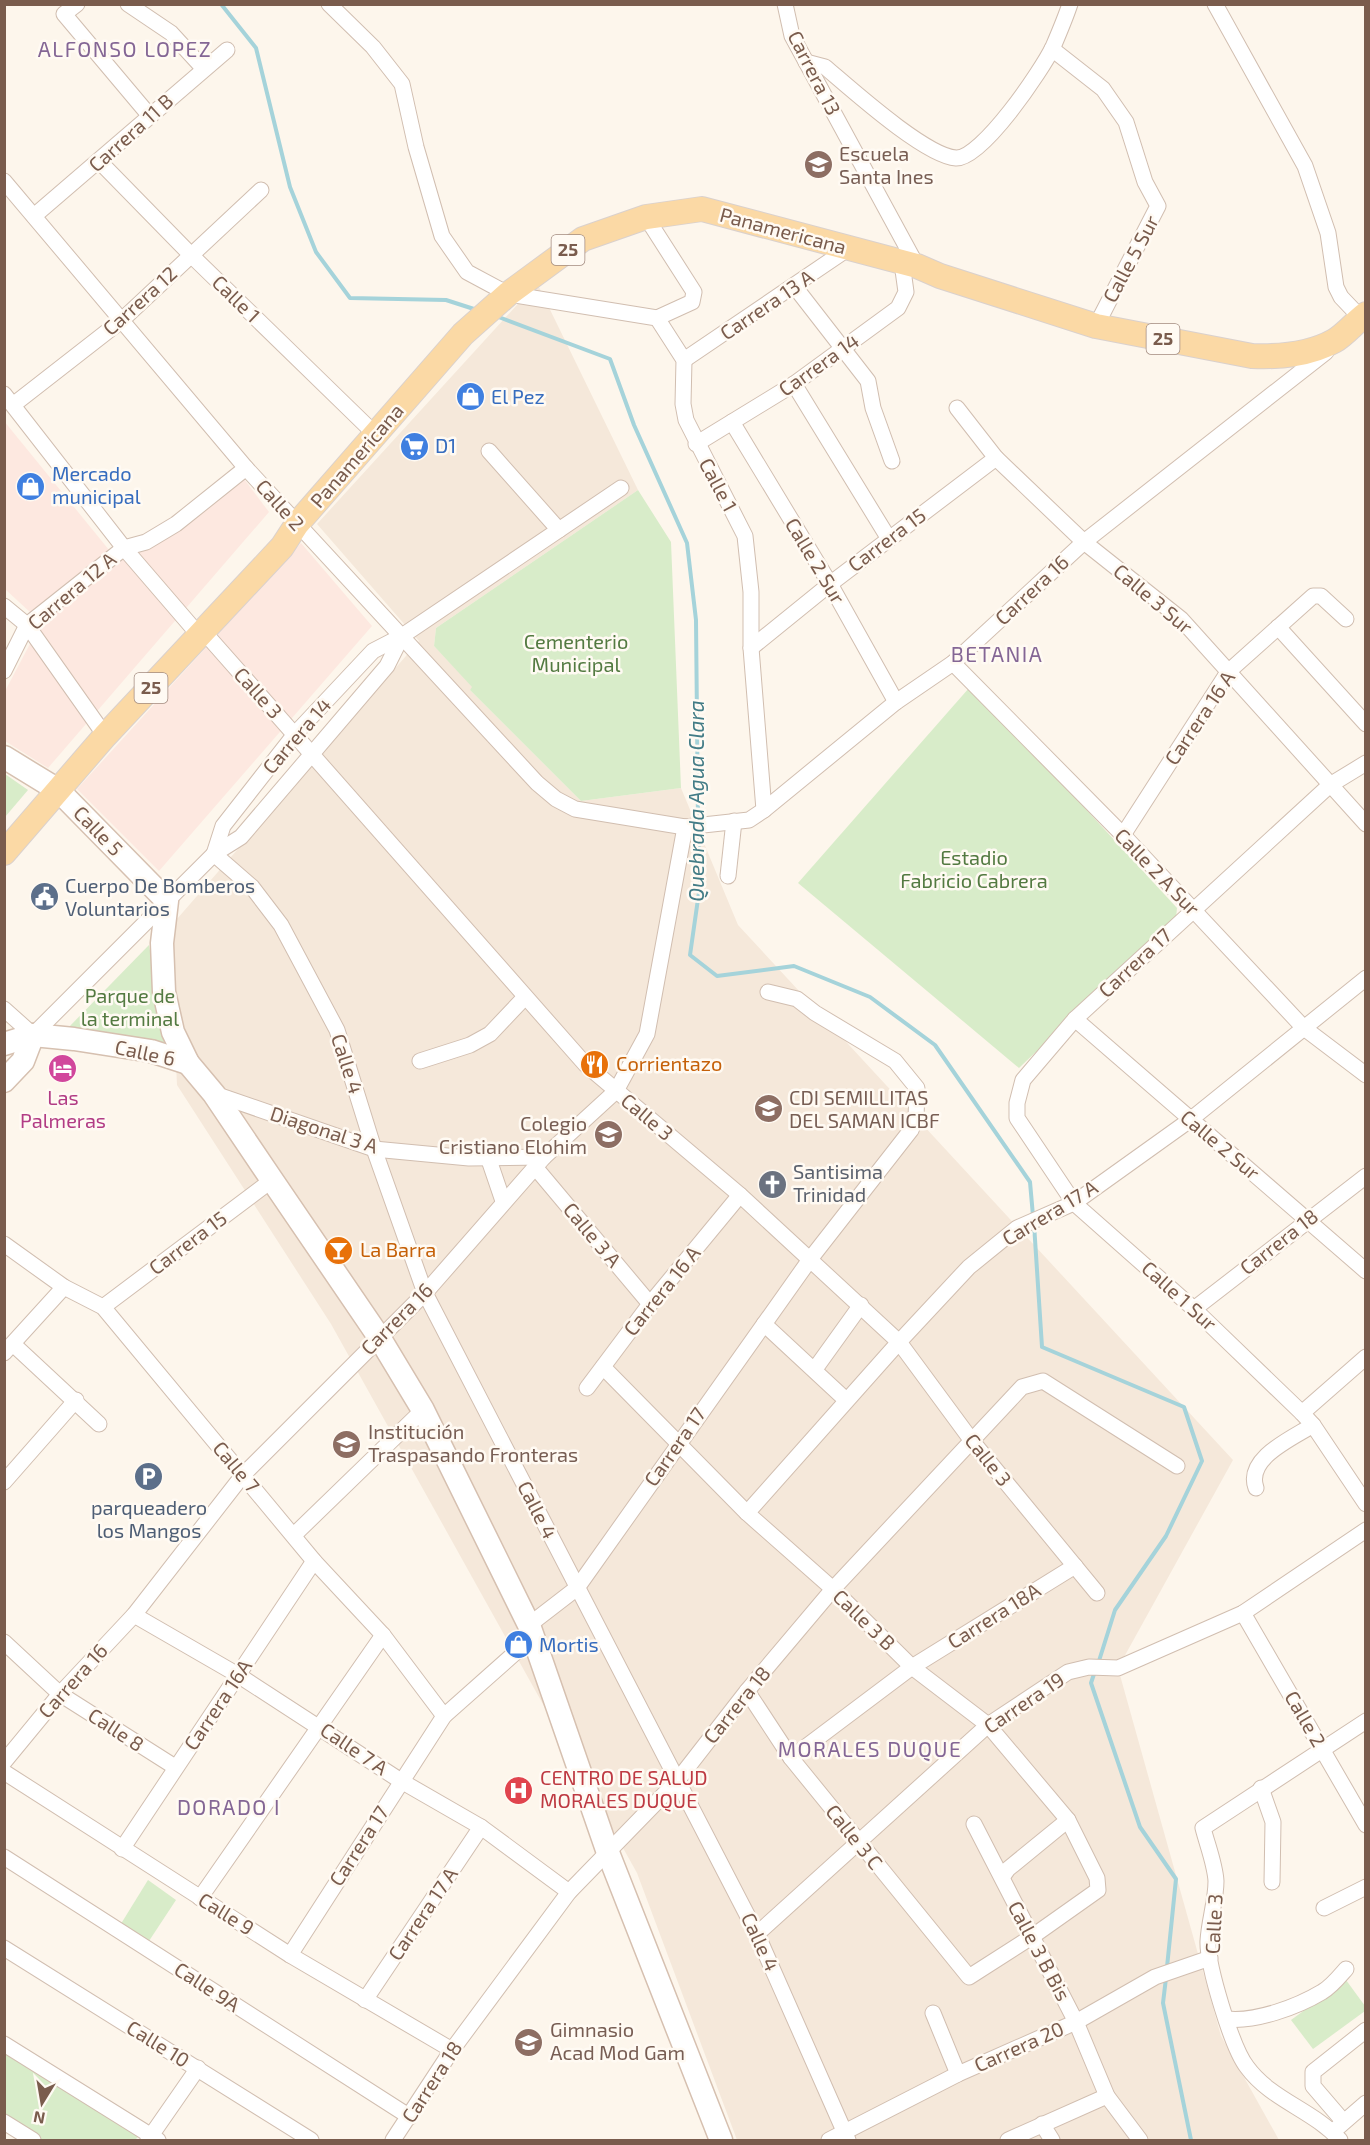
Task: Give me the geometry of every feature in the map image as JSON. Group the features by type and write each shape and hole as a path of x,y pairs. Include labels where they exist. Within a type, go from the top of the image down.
{"main road":[{"name":"Panamericana","path":"4,853 99,727 282,547 297,524 463,334 504,298 584,239 646,217 702,209 909,265 1096,326 1252,356 1291,355 1312,351 1335,341 1363,316"},
{"name":"Panamericana","path":"4,836 54,787 198,630"}],"street":[{"path":"77,4 64,14 149,115"},
{"path":"128,4 171,33 204,69"},
{"path":"329,4 373,47 402,84 416,147 442,236 467,272 504,298 657,318 692,302 694,292 646,217"},
{"name":"Carrera 13","path":"785,4 792,36 909,265"},
{"path":"806,62 825,67 926,146 956,158 970,153 984,143 1052,49 1070,4"},
{"path":"1215,4 1305,166 1328,233 1336,287 1341,297 1363,316"},
{"name":"Calle 5 Sur","path":"1052,49 1103,89 1115,105 1126,122 1146,182 1158,206 1096,326"},
{"name":"Carrera 11 B","path":"34,216 100,162 149,115 227,50"},
{"name":"Calle 1","path":"100,162 190,255 375,434"},
{"name":"Calle 2","path":"4,181 246,468 537,783 556,799 575,809"},
{"name":"Carrera 12","path":"9,400 122,320 261,189"},
{"name":"Carrera 13 A","path":"684,360 795,287 849,248"},
{"name":"Carrera 14","path":"696,444 794,384 898,309 906,292 909,265"},
{"path":"795,287 868,381 873,408 892,461"},
{"path":"657,318 684,360"},
{"name":"Carrera 16","path":"575,809 689,826 749,820 896,702 953,663 1084,542 1324,354 1335,341"},
{"name":"Calle 1","path":"684,360 682,404 696,444 745,536 751,592 751,648 764,810"},
{"path":"794,384 889,538"},
{"name":"Calle 3","path":"9,400 124,548 295,735 585,1064 740,1195 811,1258 899,1342 972,1442 1097,1593"},
{"name":"Calle 3 Sur","path":"957,408 996,458 1084,542 1181,619 1365,824"},
{"name":"Calle 2 Sur","path":"732,422 830,584 896,702"},
{"path":"489,451 559,530"},
{"name":"Carrera 15","path":"751,648 889,538 996,458"},
{"name":"Carrera 12 A","path":"4,671 27,625 124,548 146,542 176,524 246,468"},
{"name":"Carrera 14","path":"214,854 222,826 295,735 373,651 402,636 621,488"},
{"name":"Carrera 16 A","path":"1123,835 1228,672 1313,596 1321,596 1346,619"},
{"path":"4,606 27,625 99,727"},
{"path":"1278,627 1365,724"},
{"name":"Carrera 14","path":"4,1081 23,1061 33,1035 214,854 241,837 387,666 402,636"},
{"name":"Calle 2 A Sur","path":"953,663 1123,835 1304,1028 1365,1075"},
{"name":"Calle 5","path":"4,756 54,787 166,901"},
{"name":"Carrera 17","path":"1023,1080 1075,1019 1193,909 1330,785 1365,763"},
{"path":"728,876 734,821"},
{"name":"Carrera 16","path":"4,1762 60,1694 134,1615 243,1476 425,1293 539,1162 616,1091 647,1034 689,826"},
{"name":"Calle 4","path":"214,854 252,887 280,925 337,1030 374,1149 425,1293 757,1934 847,2137"},
{"path":"166,901 162,943 164,992 174,1032 188,1062 214,1094 379,1337 423,1410 531,1631 607,1850 721,2140"},
{"name":"Carrera 17 A","path":"747,1514 846,1400 969,1267 1017,1228 1068,1204 1190,1120 1365,978"},
{"name":"Carrera 17","path":"290,1955 444,1716 577,1588 811,1258 912,1130 916,1118 916,1089 895,1060 814,1013 797,999 768,992"},
{"path":"420,1061 470,1045 490,1034 525,997"},
{"path":"4,1008 33,1035"},
{"name":"Calle 2 Sur","path":"1075,1019 1308,1219 1365,1272"},
{"name":"Carrera 14","path":"4,1044 33,1035"},
{"name":"Calle 6","path":"33,1035 151,1052 188,1062"},
{"name":"Calle 1 Sur","path":"1023,1080 1017,1103 1017,1118 1068,1204 1194,1309 1302,1413 1313,1425 1365,1504"},
{"name":"Diagonal 3 A","path":"214,1094 374,1149 539,1162"},
{"path":"488,1157 503,1201"},
{"name":"Calle 3 A","path":"539,1162 650,1304"},
{"name":"Carrera 18","path":"1194,1309 1365,1176"},
{"name":"Carrera 15","path":"103,1307 272,1180"},
{"name":"Carrera 16 A","path":"587,1388 650,1304 740,1195"},
{"name":"Calle 7","path":"4,1244 64,1287 103,1307 314,1561 383,1635 444,1716"},
{"path":"64,1287 9,1348 76,1400 99,1424"},
{"path":"815,1369 861,1305"},
{"path":"764,1324 846,1400"},
{"path":"1302,1413 1365,1357"},
{"name":"Calle 3 B","path":"603,1367 747,1514 833,1589 912,1667 988,1725 1068,1820 1097,1878 1098,1890 1033,1936"},
{"name":"Carrera 18","path":"393,2140 452,2050 569,1892 607,1850 677,1781 833,1589 1022,1387 1042,1381 1177,1466"},
{"path":"4,1482 76,1400"},
{"path":"294,1535 423,1410"},
{"path":"1256,1488 1255,1477 1260,1462 1313,1425"},
{"name":"Carrera 19","path":"757,1934 988,1725 1068,1672 1089,1667 1118,1668 1243,1613 1365,1530"},
{"name":"Carrera 16A","path":"122,1849 314,1561"},
{"name":"Carrera 18A","path":"791,1758 912,1667 1075,1566"},
{"name":"Calle 2","path":"1243,1613 1365,1825"},
{"name":"Calle 7 A","path":"134,1615 238,1675 401,1780 481,1827 569,1892"},
{"path":"200,1898 383,1635"},
{"name":"Calle 8","path":"4,1642 60,1694 175,1767"},
{"name":"Calle 3 C","path":"747,1692 791,1758 969,1977 1033,1936"},
{"path":"1272,1882 1272,1822 1261,1788 1365,1721"},
{"name":"Calle 9","path":"4,1772 290,1955 452,2050"},
{"name":"Calle 3","path":"1261,1788 1203,1828 1216,1880 1204,1959 1245,2065 1259,2081 1339,2131"},
{"path":"1004,1876 1008,1869 1068,1820"},
{"name":"Calle 3 B Bis","path":"974,1824 1004,1876 1005,1887 1033,1936 1076,2022 1107,2096 1140,2140"},
{"name":"Carrera 17 A","path":"365,2000 481,1827"},
{"name":"Calle 9A","path":"4,1857 410,2116"},
{"path":"1324,1908 1365,1887"},
{"name":"Calle 10","path":"4,1948 311,2140"},
{"name":"Carrera 20","path":"829,2140 847,2137 958,2074 1076,2022 1155,1977 1204,1959"},
{"path":"1227,2019 1260,2015 1292,2005 1323,1991 1346,1969"},
{"path":"933,2013 958,2074"},
{"path":"1365,2030 1313,2072 1313,2086 1339,2131 1365,2103"},
{"path":"4,2044 152,2139 198,2068"},
{"path":"1008,2140 1107,2096"},
{"path":"4,2122 33,2140"},
{"path":"1042,2124 1052,2140"}],"shaded area":[{"name":"MORALES DUQUE","path":"537,283 638,490 436,628 434,646 473,687 470,690 581,801 681,788 738,925 1233,1460 1118,1668 1221,2036 1279,2140 737,2140 637,1873 331,1324 177,1085 170,927 419,641 317,524"},
{"name":"Mercado municipal","path":"4,421 109,550 31,613 5,589"},
{"path":"244,479 269,512 48,768 5,741 4,693 40,625 121,560"},
{"path":"301,543 372,626 159,871 77,789"}],"green space":[{"name":"Cementerio Municipal","path":"638,490 671,542 681,788 581,801 470,690 472,687 434,646 436,628"},
{"name":"Estadio Fabricio Cabrera","path":"969,688 975,689 1177,908 1176,918 1019,1068 798,883"},
{"path":"5,774 28,790 5,817"},
{"name":"Parque de la terminal","path":"149,945 166,1043 68,1028"},
{"path":"148,1880 176,1900 147,1944 119,1927"},
{"path":"1346,1980 1365,2006 1365,2011 1313,2049 1291,2020"},
{"path":"4,2048 139,2136 135,2140 39,2140 5,2117"}],"waterway":[{"name":"Quebrada Agua Clara","path":"221,4 256,48 290,187 316,252 350,298 446,300 477,310"},
{"name":"Quebrada Agua Clara","path":"496,316 610,359 634,425 687,543 696,620 698,822"},
{"name":"Quebrada Agua Clara","path":"698,830 700,885 690,955 717,976 794,966 870,997 935,1045 1030,1182 1033,1216"},
{"name":"Quebrada Agua Clara","path":"1034,1224 1042,1347 1184,1407 1202,1461 1166,1536 1115,1610 1098,1664"},
{"name":"Quebrada Agua Clara","path":"1095,1671 1091,1683 1140,1827 1176,1879 1167,1967"},
{"name":"Quebrada Agua Clara","path":"1166,1978 1163,2003 1191,2140"}],"place":[{"name":"Escuela Santa Ines","path":"818,165"},
{"name":"El Pez","path":"470,397"},
{"name":"D1","path":"414,446"},
{"name":"Mercado municipal","path":"31,486"},
{"name":"Cuerpo De Bomberos Voluntarios","path":"44,897"},
{"name":"Corrientazo","path":"595,1064"},
{"name":"Las Palmeras","path":"63,1068"},
{"name":"CDI SEMILLITAS DEL SAMAN ICBF","path":"768,1109"},
{"name":"Colegio Cristiano Elohim","path":"608,1135"},
{"name":"Santisima Trinidad","path":"772,1184"},
{"name":"La Barra","path":"339,1250"},
{"name":"Institución Traspasando Fronteras","path":"347,1444"},
{"name":"parqueadero los Mangos","path":"149,1477"},
{"name":"Mortis","path":"518,1645"},
{"name":"CENTRO DE SALUD MORALES DUQUE","path":"519,1790"},
{"name":"Gimnasio Acad Mod Gam","path":"529,2042"}],"district":[{"name":"ALFONSO LOPEZ","path":"125,50"},
{"name":"BETANIA","path":"997,655"},
{"name":"MORALES DUQUE","path":"870,1750"},
{"name":"DORADO I","path":"229,1808"}]}
